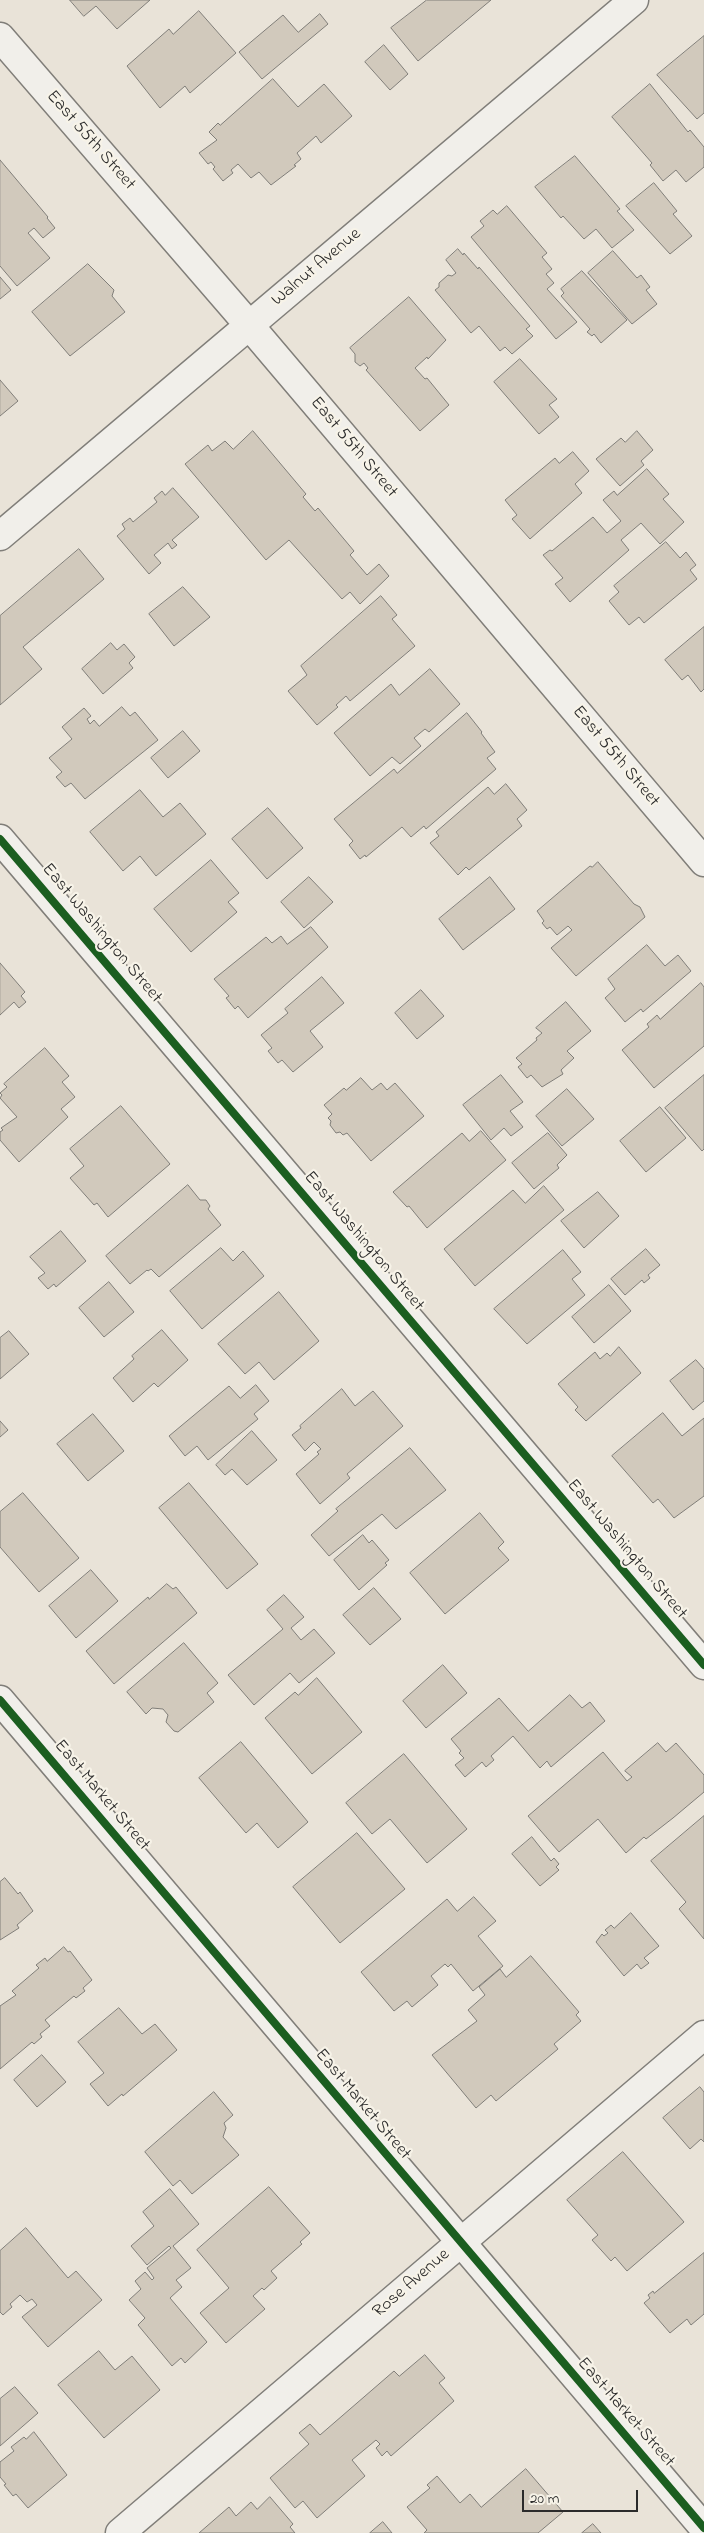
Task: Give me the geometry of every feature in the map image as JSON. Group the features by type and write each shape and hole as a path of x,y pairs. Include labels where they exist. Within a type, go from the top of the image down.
{"street":[{"name":"Walnut Avenue","path":"0,536 634,0"},
{"name":"East 55th Street","path":"0,37 249,325 704,862"},
{"name":"East Washington Street","path":"0,839 704,1665"},
{"name":"East Market Street","path":"0,1700 704,2528"},
{"name":"Rose Avenue","path":"120,2533 704,2035"}],"building":[{"path":"70,0 150,0 117,29 96,6 84,16"},
{"path":"427,0 491,0 418,61 391,28"},
{"path":"199,11 236,53 190,93 185,86 160,108 127,66 169,29 173,34"},
{"path":"320,14 328,24 262,79 239,52 283,15 298,32"},
{"path":"704,36 704,113 697,119 657,75"},
{"path":"384,45 408,74 390,90 365,62"},
{"path":"273,79 298,107 324,84 352,116 321,143 316,136 297,153 301,159 294,165 296,166 271,185 259,172 251,178 238,164 231,170 233,173 223,181 213,169 215,167 211,162 208,164 199,153 217,140 209,132 218,123 220,125"},
{"path":"650,84 688,132 690,130 704,147 704,167 686,182 676,170 663,181 650,165 652,163 612,117"},
{"path":"575,156 620,209 617,211 634,230 612,248 596,229 584,239 563,216 561,218 535,187"},
{"path":"0,160 55,228 43,238 34,228 28,233 50,258 17,286 0,266"},
{"path":"654,183 677,211 673,214 692,236 670,254 626,206"},
{"path":"507,206 547,253 542,257 552,269 546,274 554,283 547,289 577,322 556,339 471,237 484,226 480,221 493,210 497,214"},
{"path":"458,249 478,269 479,267 530,326 526,329 533,336 512,354 505,347 500,351 479,326 471,333 435,290 439,287 439,283 448,275 452,276 456,273 446,260"},
{"path":"613,251 637,278 641,275 650,287 646,290 657,304 632,324 588,273"},
{"path":"88,264 114,290 112,296 125,312 70,356 32,312"},
{"path":"582,271 627,320 601,343 594,334 592,336 587,332 590,329 561,296 564,293 561,289"},
{"path":"0,277 11,290 0,299"},
{"path":"409,297 446,340 428,359 427,357 415,368 425,379 427,378 449,405 420,431 366,370 368,368 364,363 360,366 355,362 355,354 350,348"},
{"path":"520,359 557,399 549,405 559,417 539,434 494,382"},
{"path":"0,380 18,401 0,416"},
{"path":"253,431 306,494 303,497 315,511 318,508 354,551 350,555 367,575 379,564 389,576 360,604 350,592 342,599 289,540 266,560 185,464 208,445 212,451 225,441 233,449"},
{"path":"637,431 653,450 641,461 644,465 620,486 596,459 621,438 625,442"},
{"path":"573,452 589,471 575,484 582,493 530,539 512,519 517,515 505,500 555,458 559,463"},
{"path":"647,469 669,494 663,499 684,522 660,544 641,523 621,540 629,550 570,602 555,584 563,578 543,555 550,550 552,551 593,517 607,533 621,521 603,500 614,491 617,495"},
{"path":"173,488 199,517 172,540 177,545 172,549 168,543 154,555 161,563 149,574 117,536 125,529 122,524 130,518 133,522 157,502 154,498 162,491 165,495"},
{"path":"666,542 680,558 686,552 696,565 690,570 697,579 644,623 639,617 629,625 609,601 619,592 614,586"},
{"path":"79,549 104,579 23,647 42,669 0,705 0,616"},
{"path":"183,587 210,617 174,646 149,614"},
{"path":"381,596 397,615 392,619 415,646 350,701 346,696 336,705 338,707 317,725 288,691 307,675 301,666"},
{"path":"704,627 704,689 701,692 688,675 682,680 665,660"},
{"path":"111,643 117,650 124,644 135,657 129,663 133,668 103,694 82,669"},
{"path":"430,669 460,704 429,732 425,729 414,738 421,746 400,764 392,757 370,776 334,733 391,684 399,695"},
{"path":"122,707 130,716 135,712 158,740 85,799 71,783 65,787 56,777 62,772 49,758 72,739 62,727 84,708 91,716 87,719 90,724 94,720 99,726"},
{"path":"467,713 495,752 487,758 496,769 426,829 424,826 411,837 402,827 366,857 365,855 360,859 349,845 353,841 334,819 394,769 397,773"},
{"path":"183,731 200,751 168,778 151,758"},
{"path":"506,784 527,810 517,819 522,826 469,870 466,867 458,875 430,843 439,836 436,832 488,787 494,794"},
{"path":"140,790 163,817 180,803 206,834 156,876 140,856 123,871 90,832"},
{"path":"268,808 303,848 267,879 232,839"},
{"path":"211,860 239,893 228,902 237,912 191,952 154,909"},
{"path":"598,862 634,904 640,907 645,917 576,976 551,948 572,930 568,926 557,935 550,927 547,929 542,923 544,921 537,911 590,866 592,867"},
{"path":"309,877 333,902 304,928 281,902"},
{"path":"490,877 515,909 463,950 439,919"},
{"path":"311,927 328,947 248,1018 238,1006 235,1009 226,998 229,996 214,979 266,937 272,943 281,936 287,944"},
{"path":"647,945 665,966 678,955 691,971 643,1012 641,1009 625,1022 605,998 615,989 608,979"},
{"path":"0,963 25,992 21,996 26,1002 19,1008 14,1002 0,1015"},
{"path":"322,977 344,1003 310,1031 323,1047 293,1072 282,1060 278,1063 268,1051 272,1048 261,1035 288,1013 285,1009"},
{"path":"701,983 704,987 704,1046 654,1088 622,1050 649,1027 647,1024 657,1015 660,1019"},
{"path":"421,990 444,1016 417,1039 395,1013"},
{"path":"566,1002 591,1031 567,1051 574,1058 561,1070 563,1074 542,1087 531,1075 527,1078 518,1067 522,1064 516,1058 537,1040 536,1038 542,1033 536,1028"},
{"path":"45,1048 69,1076 62,1082 75,1097 61,1109 68,1117 19,1162 0,1140 0,1132 3,1130 1,1128 17,1117 0,1098 2,1095 0,1093 7,1087 4,1084"},
{"path":"501,1075 523,1102 510,1111 523,1127 511,1136 504,1128 491,1140 463,1105"},
{"path":"704,1075 704,1149 702,1151 665,1108"},
{"path":"361,1078 372,1090 381,1083 387,1090 395,1083 424,1116 371,1161 347,1133 343,1135 340,1132 336,1133 330,1125 331,1121 328,1118 332,1114 324,1105 344,1088 346,1090"},
{"path":"567,1089 594,1119 562,1146 536,1116"},
{"path":"121,1106 170,1164 108,1217 97,1203 94,1205 70,1178 84,1166 70,1149"},
{"path":"660,1107 686,1138 646,1172 620,1141"},
{"path":"481,1131 506,1160 427,1228 409,1206 407,1207 393,1192 462,1133 469,1141"},
{"path":"548,1133 567,1155 557,1165 559,1168 534,1189 512,1163"},
{"path":"188,1185 200,1200 206,1200 210,1206 208,1209 221,1225 159,1277 151,1269 147,1270 130,1284 106,1256"},
{"path":"544,1186 564,1210 475,1286 444,1249 513,1190 525,1203"},
{"path":"598,1192 619,1216 584,1248 561,1221"},
{"path":"61,1231 86,1261 56,1287 54,1284 48,1289 38,1278 45,1273 30,1257"},
{"path":"221,1248 233,1261 243,1251 264,1276 202,1329 170,1291"},
{"path":"646,1249 660,1265 648,1275 650,1278 644,1283 642,1280 625,1295 611,1279"},
{"path":"563,1250 581,1272 572,1279 585,1295 527,1344 494,1309"},
{"path":"109,1282 134,1312 104,1337 79,1308"},
{"path":"609,1285 631,1311 594,1343 572,1317"},
{"path":"279,1292 319,1341 274,1380 259,1362 245,1374 218,1344"},
{"path":"162,1330 188,1360 158,1387 154,1383 133,1402 113,1378 134,1359 132,1356"},
{"path":"9,1331 29,1354 0,1379 0,1338"},
{"path":"619,1347 641,1373 586,1421 575,1410 578,1407 558,1384 595,1352 600,1359 607,1353 610,1356"},
{"path":"696,1360 704,1369 704,1401 693,1410 670,1381"},
{"path":"256,1385 269,1401 254,1414 258,1419 208,1460 197,1446 185,1456 169,1436 229,1386 240,1398"},
{"path":"342,1389 355,1406 373,1391 403,1426 347,1474 350,1478 320,1504 296,1474 319,1454 317,1452 321,1449 314,1442 305,1451 292,1435"},
{"path":"663,1413 682,1436 704,1418 704,1496 674,1518 658,1499 653,1503 612,1456"},
{"path":"93,1414 124,1451 88,1481 57,1444"},
{"path":"0,1421 8,1430 0,1437"},
{"path":"252,1431 277,1460 247,1485 232,1469 225,1475 216,1465"},
{"path":"410,1448 446,1490 396,1529 382,1514 329,1556 311,1535 338,1511 336,1509"},
{"path":"189,1483 258,1564 227,1589 159,1508"},
{"path":"23,1493 79,1558 39,1592 0,1547 0,1512"},
{"path":"480,1513 504,1542 498,1548 509,1560 445,1614 410,1573"},
{"path":"363,1535 369,1543 372,1540 389,1560 385,1563 387,1565 359,1590 334,1560"},
{"path":"91,1570 118,1601 76,1638 49,1606"},
{"path":"167,1584 173,1589 176,1587 197,1613 114,1684 86,1651 148,1597 149,1599"},
{"path":"374,1588 401,1619 370,1645 343,1615"},
{"path":"284,1595 304,1617 291,1628 301,1640 314,1629 335,1653 299,1683 290,1673 254,1705 228,1675 283,1629 267,1610"},
{"path":"184,1643 218,1683 207,1693 214,1702 178,1732 174,1731 166,1722 168,1715 163,1709 152,1708 146,1714 127,1692"},
{"path":"443,1665 467,1693 426,1728 403,1701"},
{"path":"317,1678 362,1732 312,1774 265,1718 295,1692 298,1695"},
{"path":"570,1695 582,1708 590,1702 605,1721 551,1767 547,1761 540,1768 513,1736 491,1756 494,1760 486,1767 482,1762 465,1777 455,1765 464,1758 451,1739 499,1698 528,1731"},
{"path":"241,1742 308,1822 278,1848 257,1823 246,1833 199,1778"},
{"path":"658,1743 666,1752 676,1743 704,1775 704,1792 646,1839 644,1837 626,1853 598,1819 559,1852 528,1816 603,1752 627,1781 632,1777 625,1771"},
{"path":"404,1754 467,1829 427,1863 390,1819 372,1834 346,1803"},
{"path":"704,1816 704,1939 679,1909 686,1902 651,1861"},
{"path":"357,1833 405,1889 340,1943 293,1887"},
{"path":"532,1837 551,1861 554,1858 559,1864 556,1867 559,1870 540,1886 512,1854"},
{"path":"5,1878 18,1894 20,1892 33,1911 17,1925 19,1928 0,1940 0,1882"},
{"path":"474,1897 496,1921 478,1936 503,1966 473,1991 451,1964 448,1967 445,1964 431,1976 438,1985 412,2007 407,2001 394,2011 361,1972 447,1899 457,1911"},
{"path":"631,1913 659,1946 644,1958 649,1963 641,1969 637,1964 624,1976 596,1942 602,1934 604,1936 608,1933 605,1930 611,1925 614,1928"},
{"path":"64,1947 68,1952 70,1951 92,1980 83,1988 85,1991 76,1998 74,1996 45,2020 50,2026 40,2034 42,2037 34,2044 32,2042 0,2069 0,2006 16,1995 12,1991 39,1968 36,1965 45,1958 47,1961"},
{"path":"531,1956 579,2012 576,2015 581,2021 554,2044 558,2049 496,2101 491,2095 476,2108 432,2055 477,2021 468,2010 485,1995 479,1987 500,1969 506,1977"},
{"path":"119,2008 142,2034 155,2024 177,2050 123,2096 122,2094 108,2106 90,2084 104,2073 78,2042"},
{"path":"42,2055 66,2082 37,2107 14,2080"},
{"path":"700,2087 704,2092 704,2142 701,2139 690,2149 663,2118"},
{"path":"214,2092 233,2115 224,2123 226,2128 223,2137 239,2155 192,2194 180,2180 173,2186 145,2152"},
{"path":"623,2152 684,2222 627,2271 615,2257 611,2261 592,2240 598,2235 567,2200"},
{"path":"269,2187 310,2233 300,2242 302,2244 271,2271 277,2278 264,2290 262,2288 253,2296 265,2309 226,2343 200,2313 229,2288 197,2250"},
{"path":"170,2189 199,2224 173,2246 191,2268 176,2280 182,2287 170,2298 207,2342 185,2363 181,2358 172,2366 138,2325 145,2318 129,2300 141,2289 135,2281 145,2272 152,2280 154,2278 147,2268 171,2248 169,2246 147,2265 131,2246 154,2226 143,2212"},
{"path":"26,2228 68,2278 76,2271 102,2300 48,2347 22,2317 37,2305 32,2299 27,2302 20,2295 10,2304 12,2307 3,2315 0,2312 0,2251"},
{"path":"704,2253 704,2314 691,2325 687,2319 670,2333 644,2303 650,2298 648,2295 653,2291 654,2293"},
{"path":"99,2351 115,2370 132,2356 160,2390 104,2438 58,2385"},
{"path":"425,2355 445,2378 439,2383 454,2401 391,2456 387,2451 382,2456 376,2448 380,2444 376,2440 352,2460 365,2476 317,2518 303,2501 295,2508 270,2478 309,2444 299,2433 310,2424 320,2435 394,2371 399,2376"},
{"path":"15,2387 38,2413 0,2446 0,2399"},
{"path":"34,2432 67,2475 28,2508 16,2494 13,2496 4,2485 6,2484 0,2477 0,2462 14,2451 11,2447"},
{"path":"526,2469 563,2512 538,2533 424,2533 427,2530 407,2507 430,2488 427,2485 437,2476 460,2503 470,2494 481,2507"},
{"path":"270,2497 293,2524 290,2527 295,2533 199,2533 229,2507 236,2516 251,2502 257,2509"},
{"path":"383,2522 392,2533 370,2533"},
{"path":"593,2524 601,2533 582,2533"}],"cycle path":[{"path":"0,839 704,1665"},
{"path":"0,1700 704,2528"}]}
